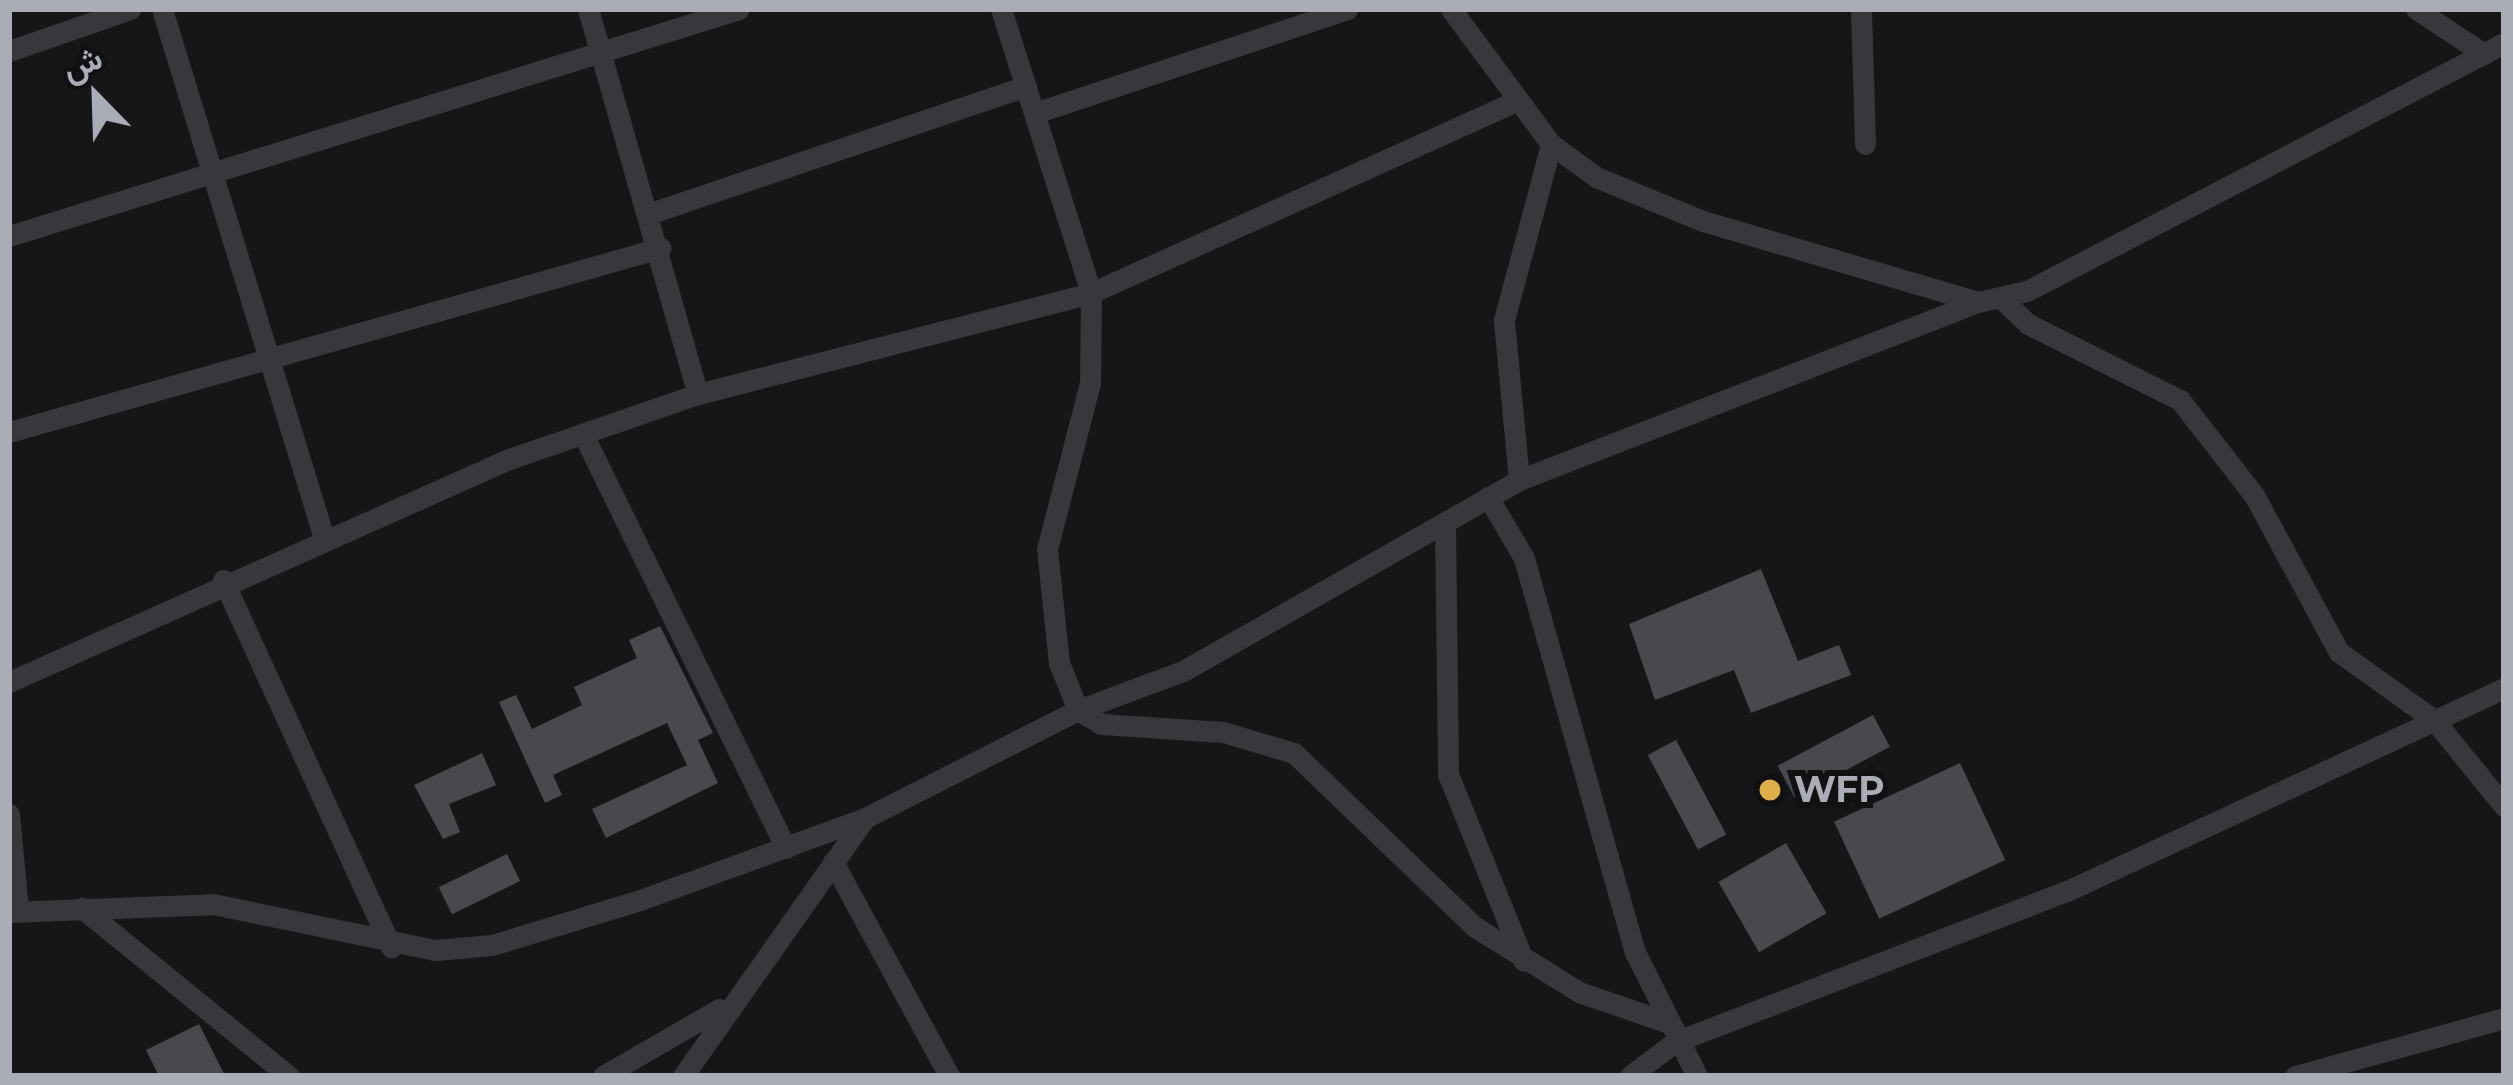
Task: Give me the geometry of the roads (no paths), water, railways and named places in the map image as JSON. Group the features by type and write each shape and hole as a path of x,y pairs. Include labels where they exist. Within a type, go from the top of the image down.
{"street":[{"path":"9,51 130,9"},
{"path":"162,9 274,354 323,535"},
{"path":"588,9 651,214 698,394"},
{"path":"9,236 739,9"},
{"path":"1001,9 1090,293 1090,383 1047,548 1059,663 1078,710 1101,724 1223,732 1294,753 1437,895 1523,960 1663,1021"},
{"path":"1035,113 1347,9"},
{"path":"1451,9 1551,145 1649,202 1978,302"},
{"path":"1861,9 1865,144"},
{"path":"2416,9 2494,48"},
{"path":"9,814 14,910 213,904 391,947 492,945 865,818 1078,710 1309,608 1519,480 1978,302 2002,299 2494,48"},
{"path":"651,214 1026,86"},
{"path":"9,682 323,535 583,434 698,394 1090,293 1515,102"},
{"path":"1519,480 1504,320 1551,145"},
{"path":"9,432 660,248"},
{"path":"2002,299 2028,324 2180,400 2254,495 2339,652 2434,721 2504,806"},
{"path":"583,434 786,848"},
{"path":"1488,496 1524,558 1663,1021 1696,1076"},
{"path":"1445,523 1448,774 1523,960"},
{"path":"223,580 391,947"},
{"path":"1630,1076 1675,1042 2067,892 2504,688"},
{"path":"683,1076 724,1006 865,818"},
{"path":"833,862 949,1076"},
{"path":"82,908 290,1076"},
{"path":"604,1076 724,1006"},
{"path":"2295,1076 2504,1018"}],"place":[{"name":"WFP","path":"1770,790"}]}
